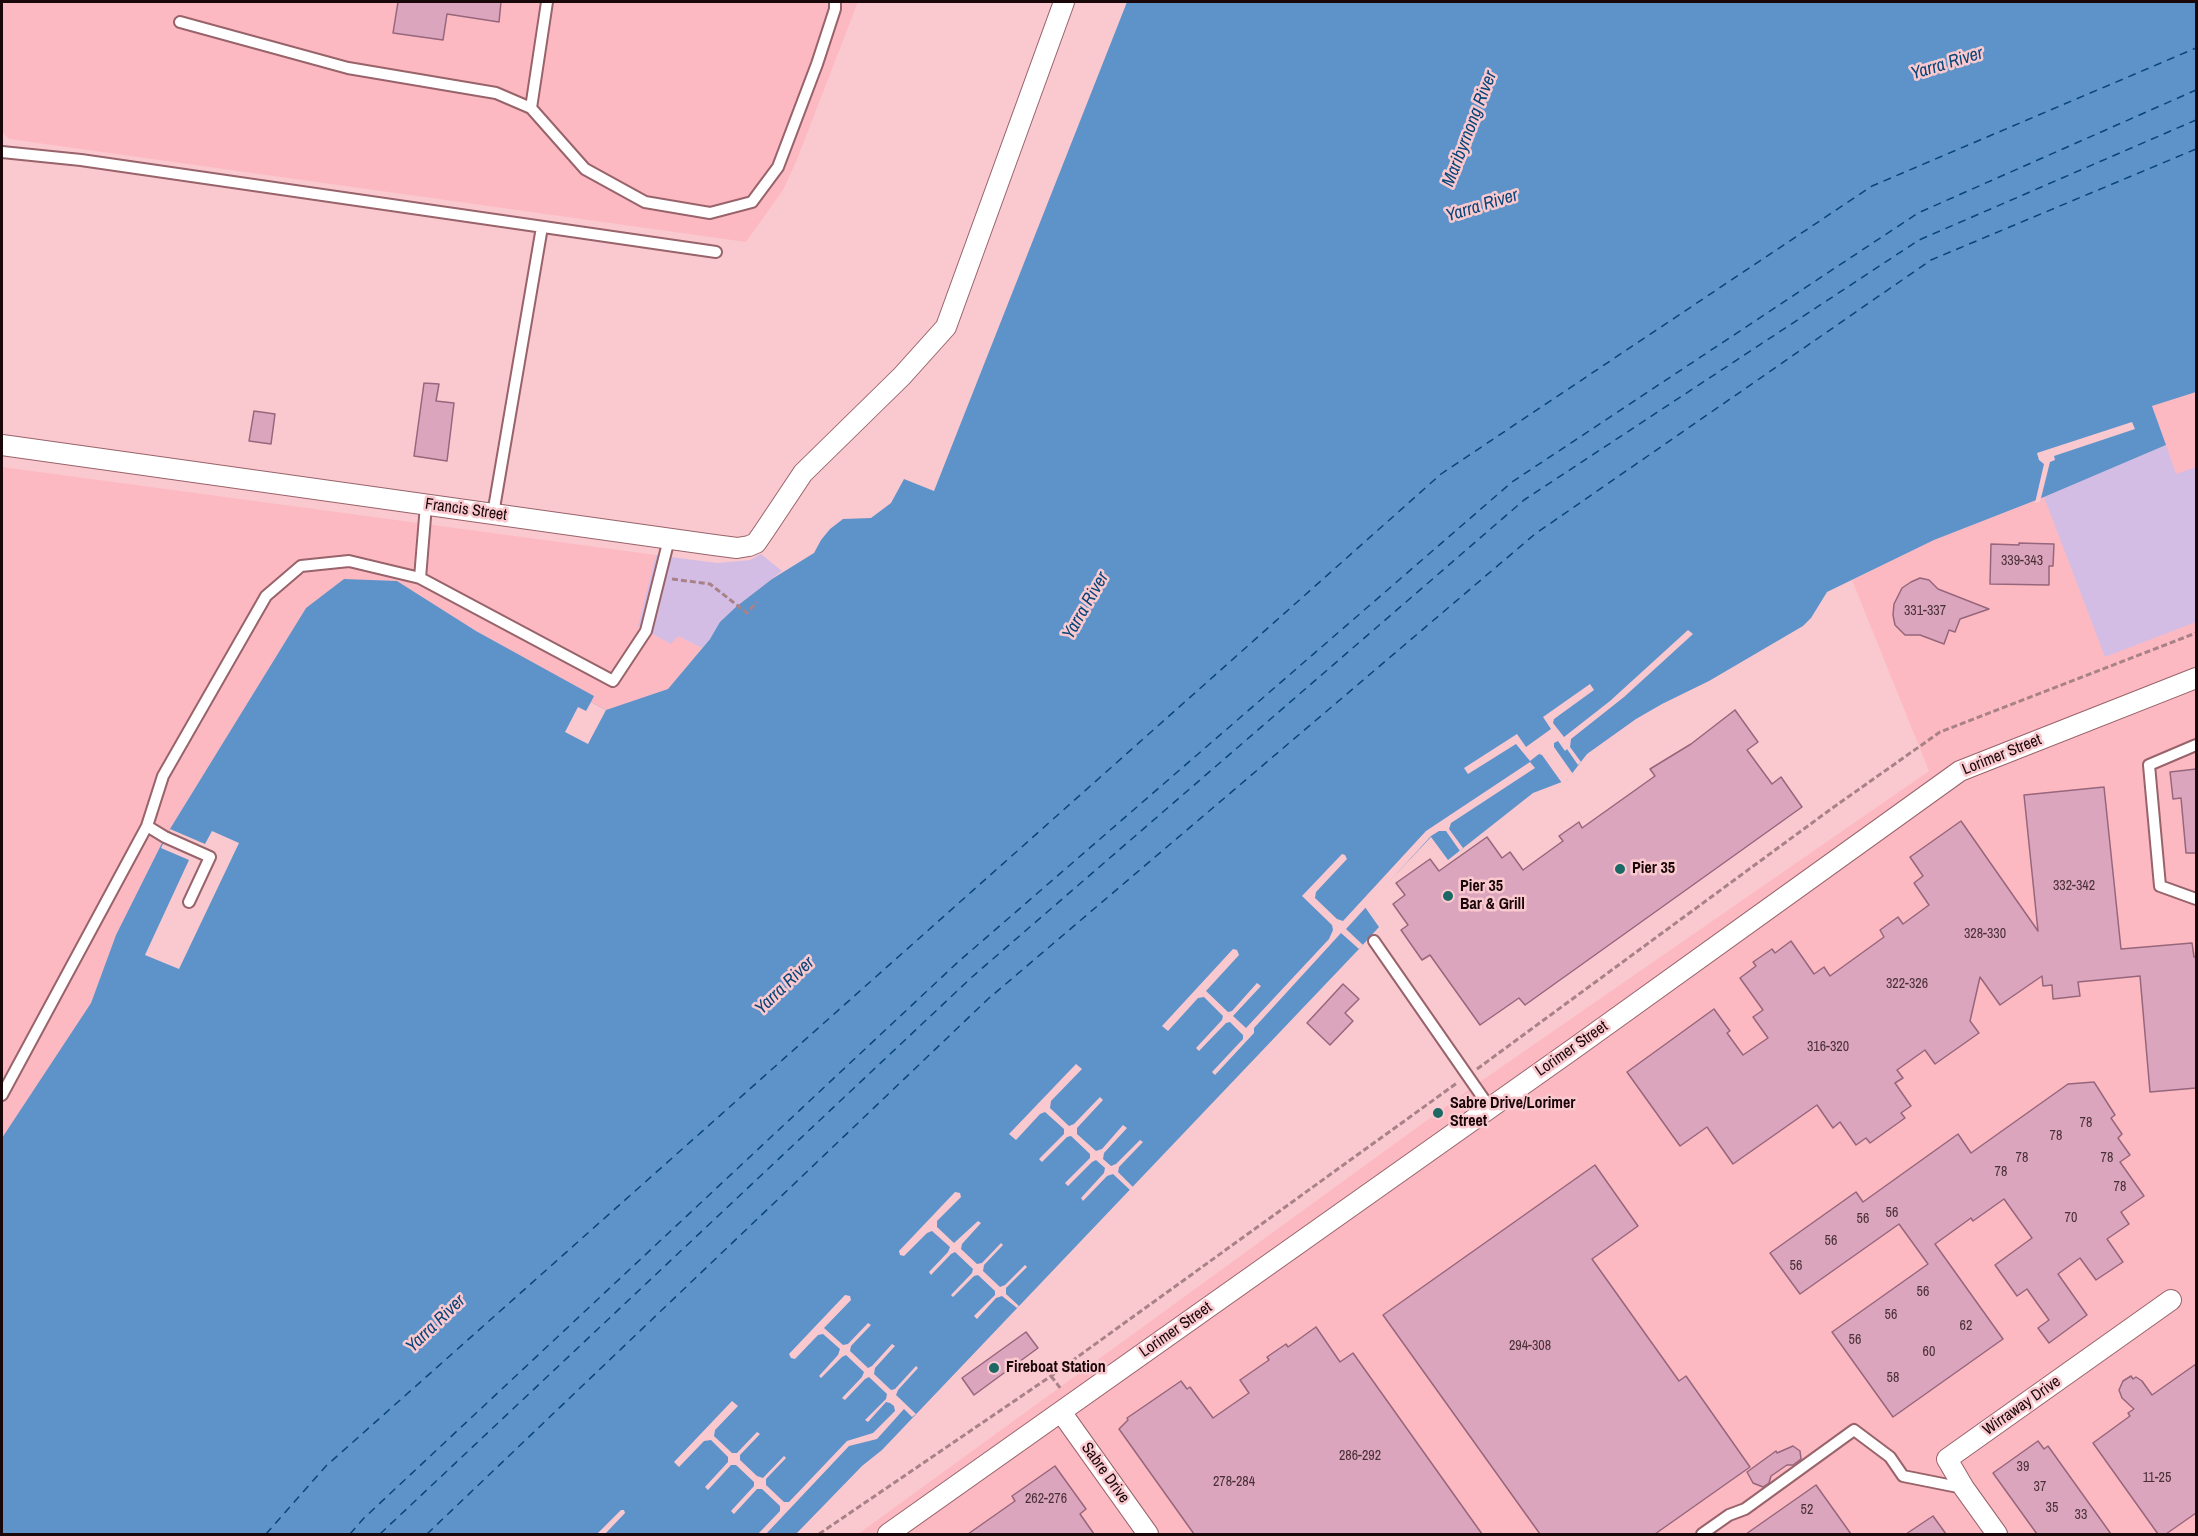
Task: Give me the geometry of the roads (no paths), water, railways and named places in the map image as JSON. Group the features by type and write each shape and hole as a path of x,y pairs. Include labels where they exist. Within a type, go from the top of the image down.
{"street":[{"name":"Francis Street","path":"2,445 737,548 756,543 802,473 902,376 946,327 1065,2"},
{"name":"Lorimer Street","path":"888,1534 1490,1108 1960,771 2196,678"},
{"name":"Wirraway Drive","path":"1997,1534 1964,1488 1947,1459 2171,1300"},
{"name":"Sabre Drive","path":"1061,1412 1148,1534"}],"lane":[{"path":"531,108 547,2"},
{"path":"180,22 348,68 496,93 531,108 585,169 645,202 710,213 752,202 778,167 817,64 835,9 835,2"},
{"path":"2,152 81,160 716,252"},
{"path":"493,514 542,227"},
{"path":"420,578 426,505"},
{"path":"2,1095 147,826 163,776 266,596 301,566 349,561 420,578 613,681 646,631 669,539"},
{"path":"2196,745 2149,765 2160,886 2196,899"},
{"path":"147,826 165,837 210,857 189,902"},
{"path":"1374,941 1490,1108"},
{"path":"1702,1534 1729,1515 1745,1509 1854,1430 1890,1457 1903,1476 1964,1488"}],"water":[{"path":"1127,2 2196,2 2196,392 2152,406 2166,445 2044,497 1934,540 1827,592 1811,618 1803,626 1709,681 1636,719 1587,754 1567,780 1533,793 1448,860 1431,837 1365,907 1379,927 1359,949 882,1450 862,1466 796,1534 2,1534 2,1138 91,1003 116,935 165,837 306,608 344,579 397,581 476,631 594,696 591,702 606,710 668,689 710,639 720,622 772,579 814,553 830,529 843,519 871,518 891,503 904,479 934,491"}],"place":[{"name":"Pier 35","path":"1620,869"},
{"name":"Pier 35 Bar & Grill","path":"1448,896"},
{"name":"Sabre Drive/Lorimer Street","path":"1438,1113"},
{"name":"Fireboat Station","path":"994,1368"}],"water label":[{"name":"Yarra River","path":"1947,64"},
{"name":"Maribyrnong River","path":"1470,129"},
{"name":"Yarra River","path":"1482,206"},
{"name":"Yarra River","path":"1086,606"},
{"name":"Yarra River","path":"785,986"},
{"name":"Yarra River","path":"436,1324"}]}
